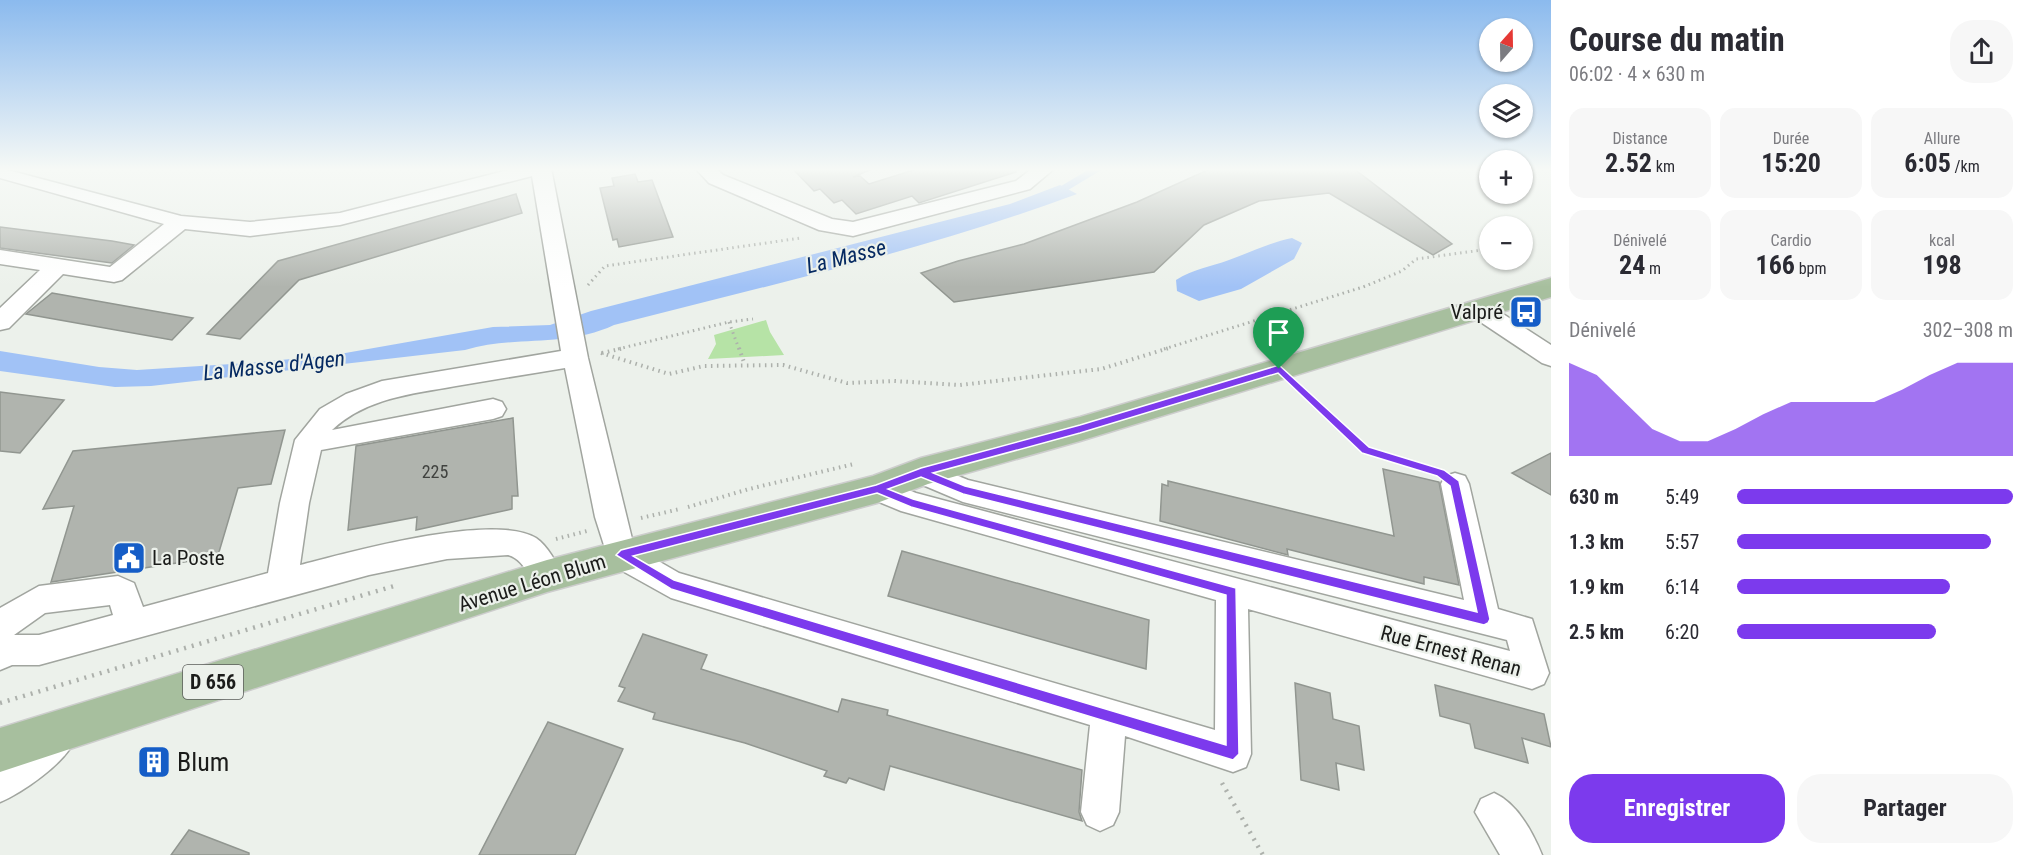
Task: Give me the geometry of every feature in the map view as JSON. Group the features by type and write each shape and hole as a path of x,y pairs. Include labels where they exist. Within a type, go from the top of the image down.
{"main road":[{"name":"Avenue Léon Blum","path":"0,750 81,722 547,576 877,489 921,472 1080,429 1551,287"}],"street":[{"path":"127,208 180,222 250,229 312,224 384,208"},
{"path":"548,208 566,304 582,352 610,517 621,555 671,584 1109,714 1233,754 1232,592"},
{"path":"786,208 827,225 853,229 934,208"},
{"path":"0,257 114,275 180,222"},
{"path":"0,322 57,267"},
{"path":"1478,309 1551,357"},
{"path":"282,583 309,440 339,409 382,390 582,352"},
{"path":"309,440 332,440 493,409"},
{"name":"Rue Ernest Renan","path":"877,489 911,503 1532,673 1521,629 963,490 921,472"},
{"path":"1455,484 1484,619"},
{"path":"128,627 129,615 123,593 118,590 39,600 1,641 39,650 128,627 282,583 384,560 497,540 525,547 547,576"},
{"path":"1100,812 1109,714"},
{"path":"0,784 81,722"},
{"path":"1494,812 1523,855"}],"path":[{"path":"566,304 583,292 605,266 732,249 835,232 842,228"},
{"path":"582,352 669,374 704,366 783,365 847,383 894,381 960,385 1101,369 1363,287 1402,271 1416,259 1479,250"},
{"path":"582,352 729,321 753,319"},
{"path":"729,321 745,365"},
{"path":"1279,369 1365,450 1440,473 1455,484"},
{"path":"1199,744 1263,855"}],"green space":[{"path":"766,320 770,332 784,355 708,359 716,344 714,335"}],"water":[{"path":"995,208 1037,208 905,250 614,325 596,332 559,339 503,343 465,350 151,386 115,387 0,371 0,351 99,367 137,370 248,363 334,355 493,327 550,325 591,311"},
{"path":"1292,238 1302,243 1294,259 1241,289 1199,301 1177,291 1176,280 1189,273"}],"building":[{"path":"467,208 520,208 522,213 299,280 240,339 207,334 278,261"},
{"path":"605,208 662,208 673,237 619,247 617,239 613,240"},
{"path":"850,208 875,208 856,214"},
{"path":"1121,208 1243,208 1204,225 1154,272 954,302 921,273 1024,244"},
{"path":"1354,208 1405,208 1452,244 1433,255"},
{"path":"0,227 134,245 112,263 0,248"},
{"path":"52,293 193,318 172,340 26,314"},
{"path":"0,392 64,400 20,453 0,451"},
{"path":"513,418 518,496 512,496 512,509 416,530 417,517 348,530 356,446"},
{"path":"285,430 271,484 238,488 219,552 210,558 51,582 74,506 43,509 73,451"},
{"path":"1551,453 1551,495 1512,473"},
{"path":"1383,469 1439,482 1459,585 1424,577 1424,584 1287,549 1288,555 1160,521 1162,484 1168,486 1168,481 1394,536"},
{"path":"902,551 1149,620 1146,669 888,596"},
{"path":"643,634 707,655 701,669 838,712 842,699 888,710 887,715 1082,770 1079,812 1082,821 890,766 884,790 849,778 846,783 824,776 827,771 745,743 653,719 655,713 618,701 625,688 619,686"},
{"path":"1295,683 1330,693 1333,719 1359,726 1364,770 1336,763 1339,790 1301,780"},
{"path":"1435,685 1544,714 1551,747 1522,738 1528,763 1475,748 1470,724 1440,716"},
{"path":"548,722 623,749 575,855 479,855"},
{"path":"189,830 249,853 249,855 171,855"}],"place":[{"name":"Valpré","path":"1526,312"},
{"name":"La Poste","path":"129,558"},
{"name":"Blum","path":"154,762"}],"route":[{"path":"1279,369 1080,429 921,472 877,489 621,555 671,584 1109,714 1233,754 1232,592 911,503 877,489 921,472 963,490 1484,619 1455,484 1440,473 1404,460 1365,450 1279,369"}],"water label":[{"name":"La Masse","path":"846,256"},
{"name":"La Masse d'Agen","path":"274,365"}]}
